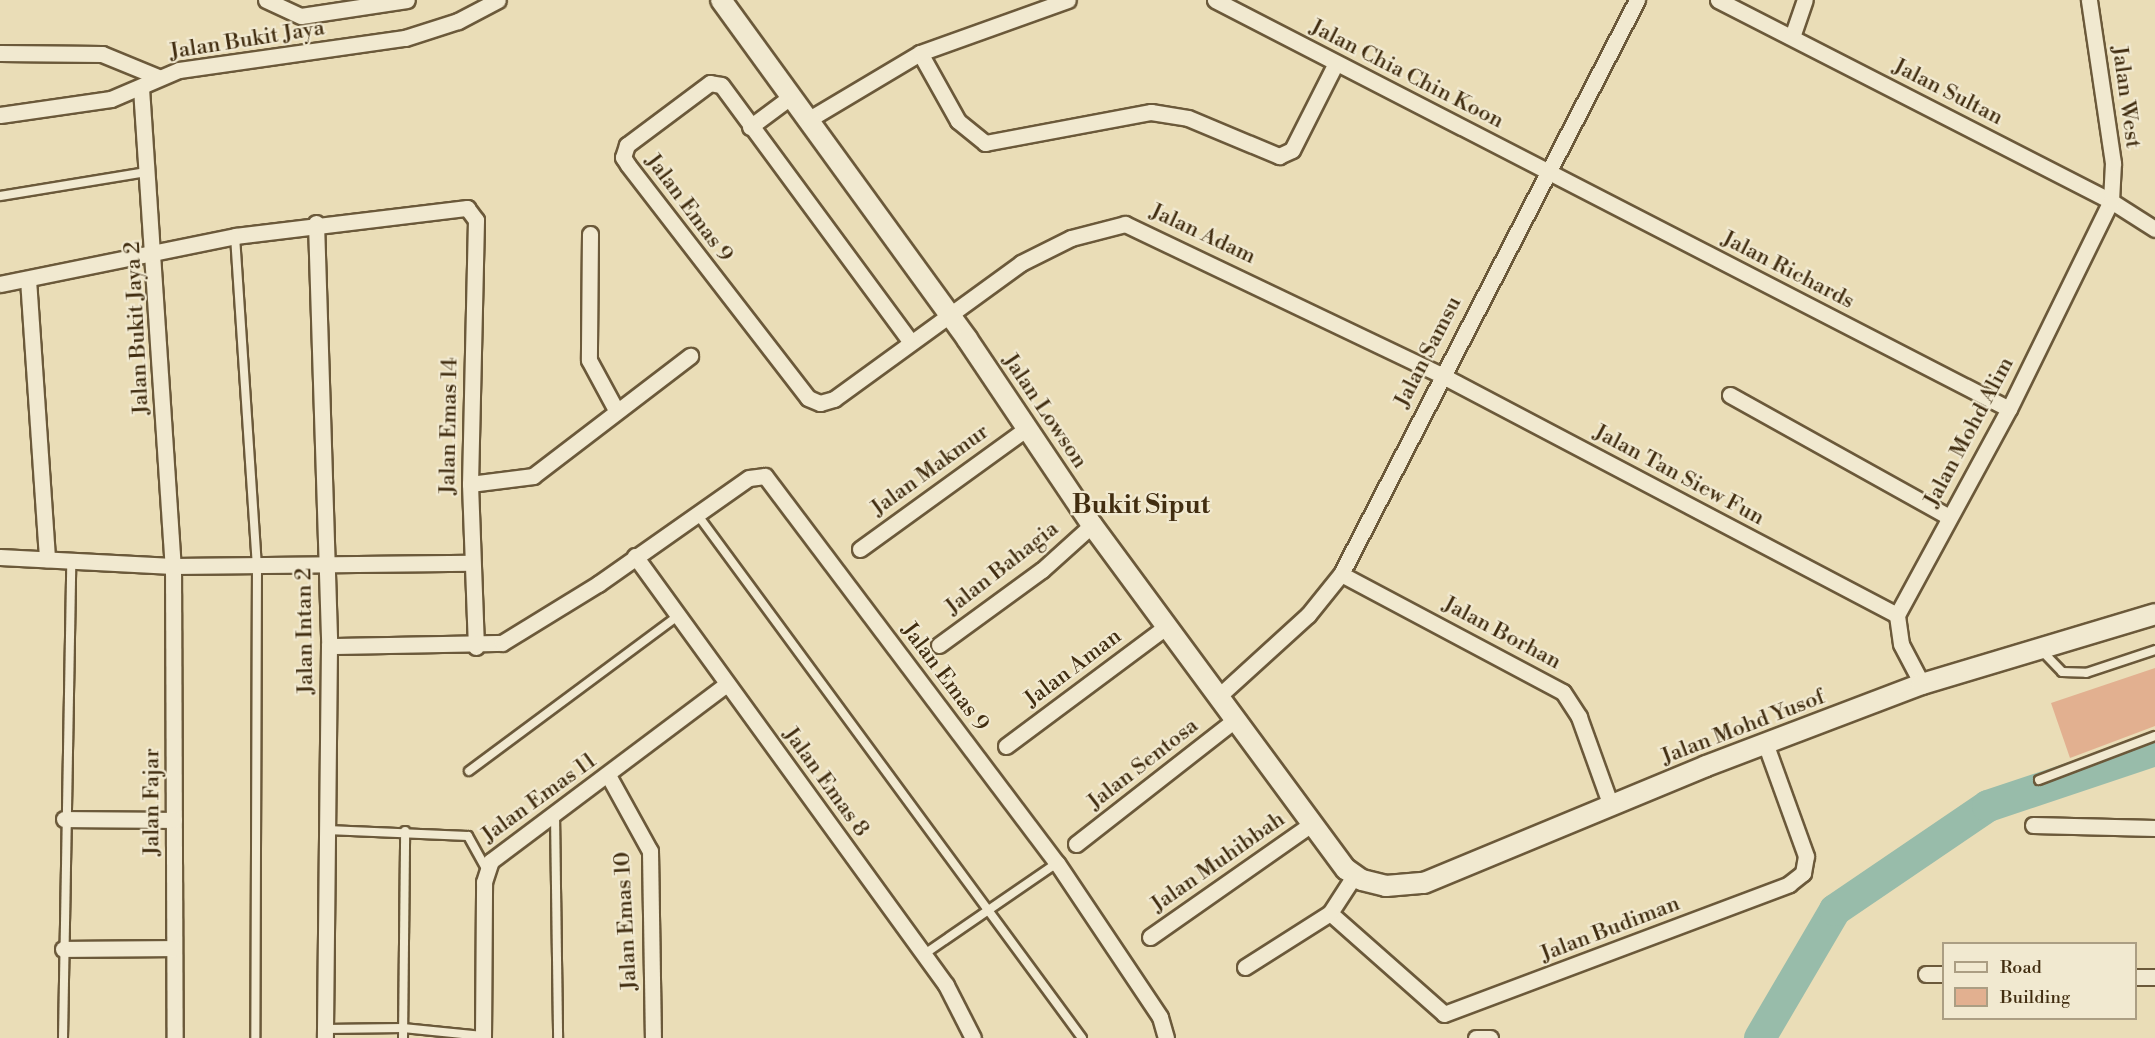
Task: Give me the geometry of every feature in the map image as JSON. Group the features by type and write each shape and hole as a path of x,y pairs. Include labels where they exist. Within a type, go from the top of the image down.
{"street":[{"path":"266,0 302,16 396,1"},
{"path":"469,0 493,3"},
{"name":"Jalan Lowson","path":"721,0 789,98 948,313 1092,525 1354,876"},
{"path":"806,121 920,53 1068,0"},
{"name":"Jalan Chia Chin Koon","path":"1215,0 1546,171"},
{"name":"Jalan Samsu","path":"1220,694 1308,615 1341,574 1546,171 1637,0"},
{"name":"Jalan Sultan","path":"1718,0 2111,201 2155,229"},
{"path":"1792,38 1805,0"},
{"name":"Jalan West","path":"2089,0 2113,163 2111,201"},
{"name":"Jalan Bukit Jaya","path":"0,115 111,99 141,88 158,77 405,38 493,3"},
{"path":"0,53 102,54 158,77"},
{"path":"920,53 958,121 985,143 1151,112 1188,118 1279,156 1292,150 1336,63"},
{"name":"Jalan Emas 9","path":"910,341 721,85 710,83 627,145 623,157 808,398 820,404 834,399 948,313"},
{"name":"Jalan Bukit Jaya 2","path":"141,88 155,254 173,566"},
{"path":"750,127 789,98"},
{"name":"Jalan Richards","path":"1546,171 2009,409"},
{"name":"Jalan Mohd Alim","path":"1897,615 2009,409 2111,201"},
{"name":"Jalan Emas 14","path":"316,223 467,208 476,220 470,484 476,647"},
{"path":"0,284 235,236 316,223"},
{"name":"Jalan Intan 2","path":"316,223 329,646 325,1033"},
{"name":"Jalan Adam","path":"948,313 1071,238 1125,224 1441,375"},
{"path":"590,234 589,360 616,410"},
{"path":"28,279 46,559"},
{"path":"470,484 533,476 616,410 690,356"},
{"name":"Jalan Tan Siew Fun","path":"1441,375 1897,615"},
{"path":"1730,395 1949,517"},
{"name":"Jalan Makmur","path":"860,549 1027,428"},
{"name":"Jalan Emas 9","path":"329,646 476,647 518,636 748,478 765,476 1057,863 1160,1017 1166,1038"},
{"name":"Jalan Bahagia","path":"939,645 1042,570 1092,525"},
{"name":"Jalan Emas 8","path":"634,556 961,1008 973,1038"},
{"path":"0,557 173,566 472,563"},
{"name":"Jalan Fajar","path":"173,566 175,1038"},
{"name":"Jalan Borhan","path":"1341,574 1563,692 1580,717 1611,806"},
{"name":"Jalan Mohd Yusof","path":"1354,876 1386,886 1424,883 1765,743 1922,684 2155,614"},
{"path":"1897,615 1901,645 1922,684"},
{"name":"Jalan Aman","path":"1006,746 1167,626"},
{"name":"Jalan Emas 11","path":"483,1037 486,869 555,813 728,684"},
{"name":"Jalan Sentosa","path":"1076,844 1238,718"},
{"name":"Jalan Budiman","path":"1330,913 1444,1014 1789,884 1803,873 1806,856 1765,743"},
{"name":"Jalan Emas 10","path":"608,775 650,851 653,1038"},
{"path":"64,819 174,820"},
{"name":"Jalan Muhibbah","path":"1150,938 1313,823"},
{"path":"2033,825 2155,828"},
{"path":"1245,967 1330,913 1354,876"},
{"path":"63,949 174,948"},
{"path":"1926,974 1942,974"},
{"path":"2137,977 2155,977"},
{"path":"1476,1038 1490,1038"}],"lane":[{"path":"0,196 148,172"},
{"path":"235,236 257,565 255,1038"},
{"path":"696,513 1082,1038"},
{"path":"63,1038 64,819 71,559"},
{"path":"470,771 678,616"},
{"path":"2040,650 2062,672 2086,673 2155,650"},
{"path":"2039,780 2155,736"},
{"path":"555,813 558,1038"},
{"path":"327,830 405,831 468,836 486,869"},
{"path":"403,1038 405,831"},
{"path":"923,955 1057,863"},
{"path":"325,1033 403,1028 483,1037"}],"building":[{"path":"2155,668 2155,726 2070,758 2051,703"}],"waterway":[{"path":"1760,1038 1835,910 1988,806 2155,750"}],"district":[{"name":"Bukit Siput","path":"1141,506"}]}
